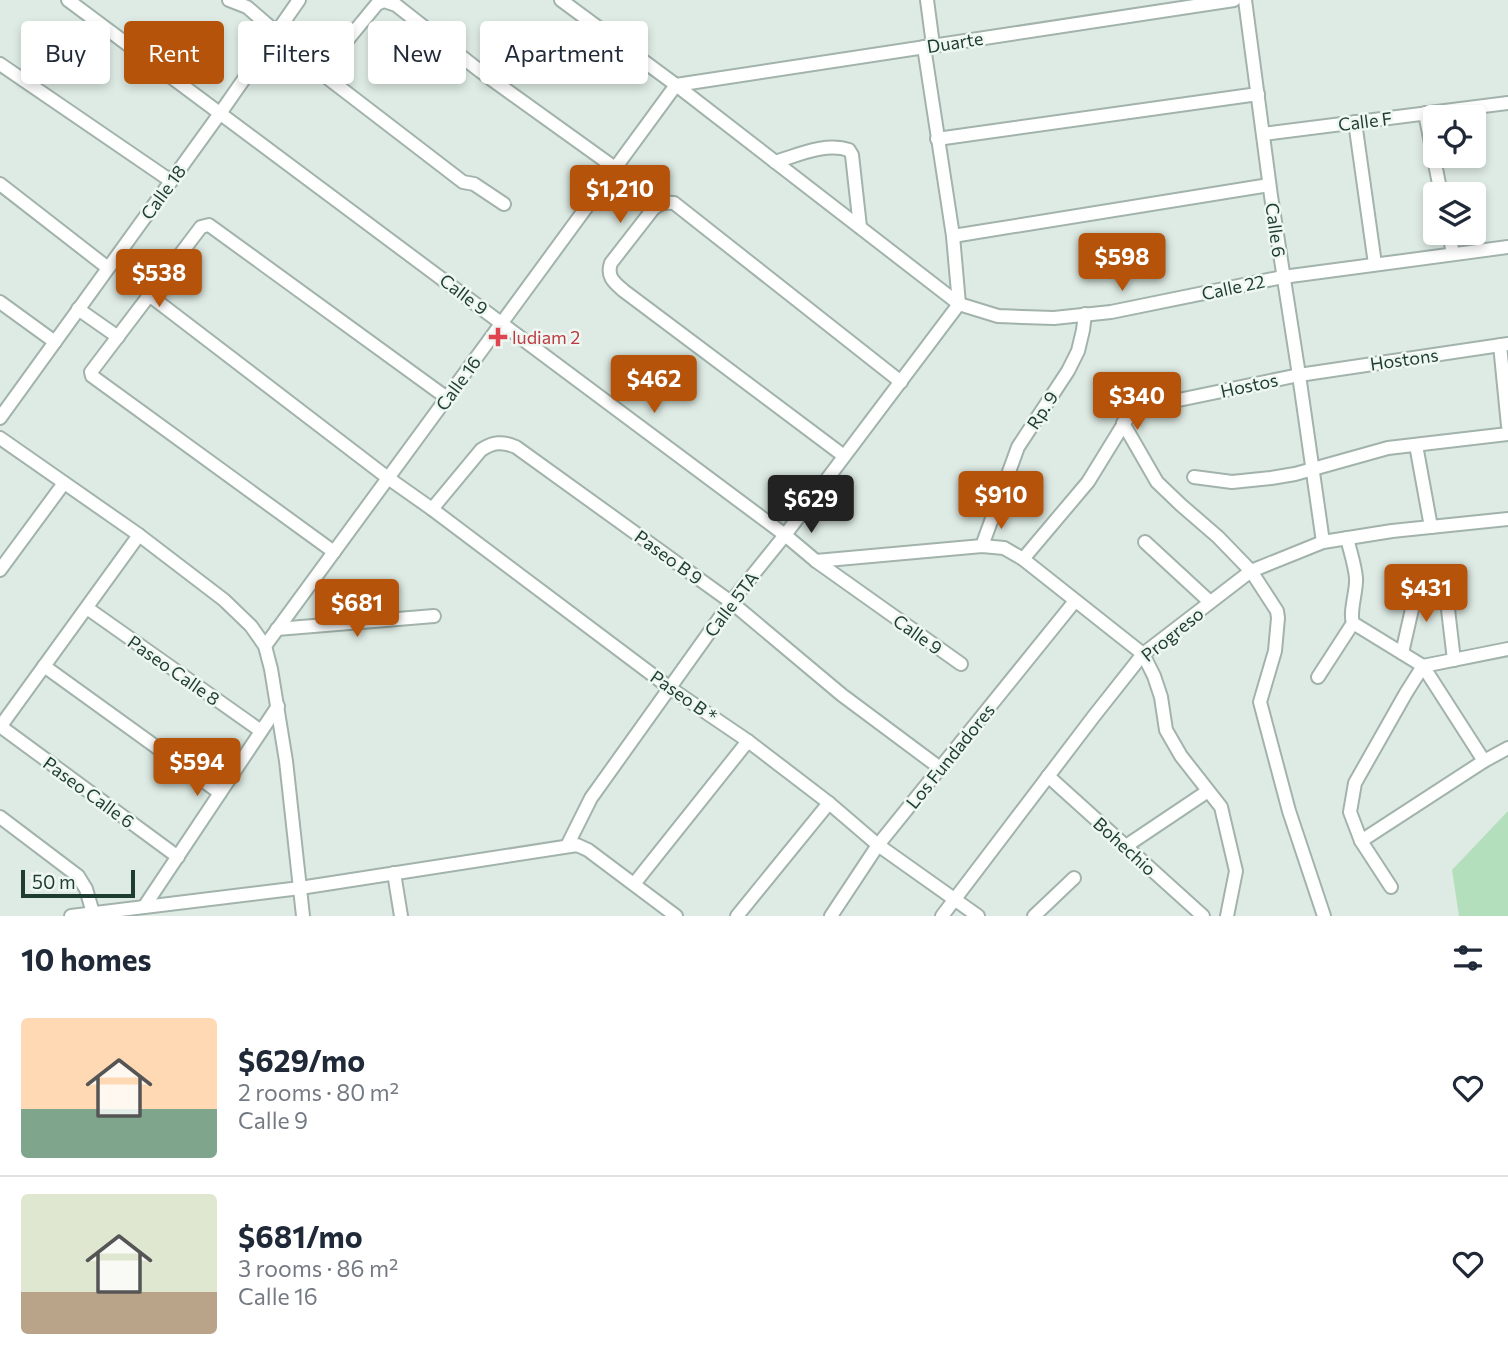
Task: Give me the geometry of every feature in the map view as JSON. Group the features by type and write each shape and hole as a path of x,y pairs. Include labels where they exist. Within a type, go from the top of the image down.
{"street":[{"name":"Calle 9","path":"68,0 785,535 816,561 961,664"},
{"path":"229,0 247,7 263,21"},
{"name":"Calle 18","path":"284,21 299,0"},
{"path":"561,0 676,85 959,304"},
{"path":"927,0 928,46 937,139 953,236 959,304"},
{"name":"Duarte","path":"676,85 1234,0"},
{"name":"Calle 6","path":"1245,0 1269,185 1323,542"},
{"path":"504,204 474,184 463,182 325,76 323,71 326,66 377,4 384,1 396,5 480,71 615,168"},
{"path":"0,64 171,181"},
{"name":"Calle 18","path":"0,418 240,84"},
{"name":"Calle 16","path":"265,646 676,85"},
{"path":"937,139 1258,94"},
{"name":"Calle F","path":"1486,106 1508,103"},
{"name":"Calle F","path":"1263,134 1423,113"},
{"path":"1355,122 1375,264"},
{"path":"775,162 830,147 849,150 852,155 860,227"},
{"path":"0,184 108,268"},
{"path":"953,236 1269,185"},
{"path":"844,456 624,291 611,280 611,263 653,209 659,204 674,203 901,382"},
{"path":"334,552 92,376 91,372 201,227 209,225 447,398"},
{"path":"1451,245 1453,254"},
{"name":"Calle 22","path":"959,304 998,316 1054,317 1111,312 1283,276 1508,247"},
{"name":"Paseo B *","path":"149,295 388,478 670,688 748,741 829,803 878,845 978,916"},
{"path":"0,302 55,342"},
{"name":"Calle 5TA","path":"567,846 591,798 731,602 785,535 959,304"},
{"path":"78,309 118,337"},
{"name":"Rp. 9","path":"982,545 1018,447 1068,371 1078,351 1084,314"},
{"path":"1504,344 1508,426"},
{"name":"Hostons","path":"1299,375 1504,344"},
{"name":"Hostos","path":"1023,559 1088,482 1133,411 1299,375"},
{"path":"1124,423 1157,482 1251,571 1276,611 1278,618 1275,651 1260,702 1289,811 1324,916"},
{"path":"1195,477 1232,482 1250,481 1295,474 1388,448 1508,434"},
{"path":"0,438 224,600 251,626 265,646 286,761 303,916"},
{"name":"Paseo B 9","path":"432,509 481,450 489,445 506,443 516,447 731,602 842,695 940,768"},
{"path":"1416,445 1431,527"},
{"path":"0,570 64,483"},
{"name":"Progreso","path":"942,916 1143,654 1251,571 1323,542 1392,531 1508,520"},
{"path":"0,727 139,536"},
{"path":"1348,538 1356,578 1351,619 1353,623 1423,666 1484,761"},
{"path":"1145,542 1210,603"},
{"path":"816,561 982,545 1004,548 1023,559 1143,654 1161,697 1166,730 1181,756 1221,807 1236,871 1227,916"},
{"path":"1402,653 1417,587"},
{"name":"Los Fundadores","path":"831,916 878,845 1075,601"},
{"path":"1447,601 1454,660"},
{"name":"Paseo Calle 8","path":"87,608 261,731"},
{"path":"277,629 434,616"},
{"path":"1318,677 1353,623"},
{"path":"1391,887 1361,841 1350,812 1355,783 1423,666 1508,649"},
{"path":"44,666 220,793"},
{"path":"144,907 278,706"},
{"name":"Paseo Calle 6","path":"0,727 178,857"},
{"path":"634,884 748,741"},
{"path":"1361,841 1508,748"},
{"name":"Bohechio","path":"1048,776 1203,916"},
{"path":"1126,846 1208,791"},
{"path":"737,916 829,803"},
{"path":"0,817 78,876 86,889 93,913"},
{"path":"71,916 300,888 577,845 588,850 676,916"},
{"path":"394,873 401,916"},
{"path":"1034,916 1073,878"}],"green space":[{"path":"1508,811 1508,916 1459,916 1452,870"}],"place":[{"name":"ludiam 2","path":"498,337"}]}
